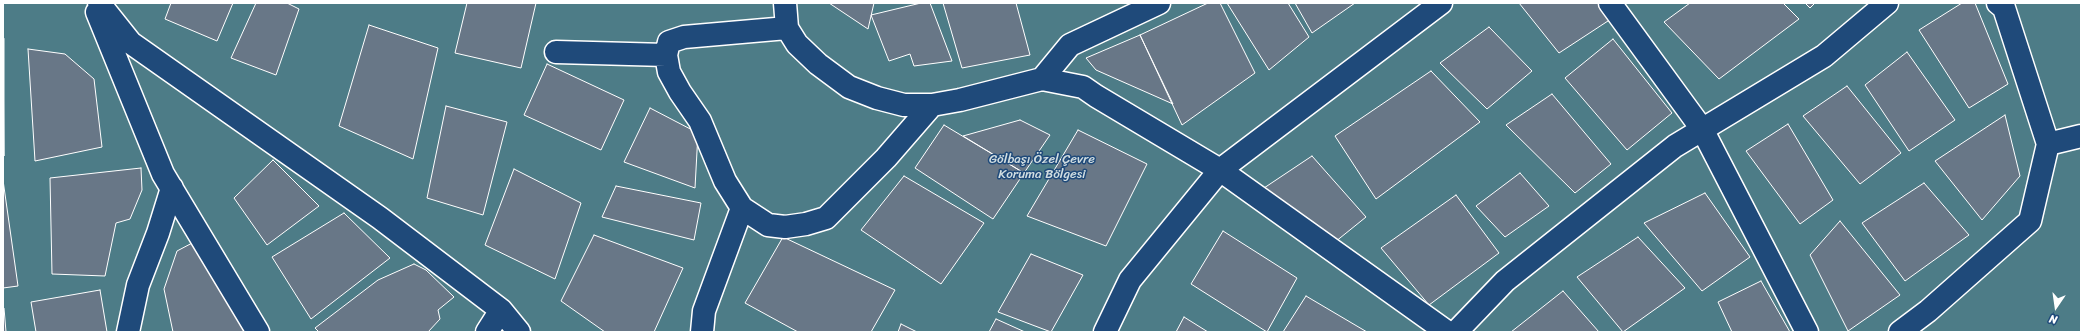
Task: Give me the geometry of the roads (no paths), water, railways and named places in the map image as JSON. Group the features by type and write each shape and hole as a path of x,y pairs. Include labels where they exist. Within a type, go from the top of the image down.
{"street":[{"path":"93,3 164,174 258,332"},
{"path":"99,3 131,44 380,218 501,310 519,332"},
{"path":"785,3 787,28 797,44 818,64 849,87 876,98 904,105 932,105 960,100 1042,79 1083,87 1220,170 1447,332"},
{"path":"1042,79 1070,45 1159,3"},
{"path":"1105,332 1130,280 1220,170 1441,3"},
{"path":"1610,3 1702,129 1807,332"},
{"path":"1456,332 1506,281 1675,146 1824,56 1887,3"},
{"path":"1900,332 1928,311 2030,221 2048,144 2004,8 1998,3"},
{"path":"787,28 684,37 669,42 666,55 669,72 680,92 700,121 725,181 742,208 768,225 779,226 806,224 826,218 886,158 932,105"},
{"path":"556,52 666,55"},
{"path":"2048,144 2081,136"},
{"path":"128,332 138,285 158,233 172,188"},
{"path":"702,332 704,310 742,208"},
{"path":"487,332 501,310"}],"park label":[{"name":"Gölbaşı Özel Çevre Koruma Bölgesi","path":"1042,168"}]}
